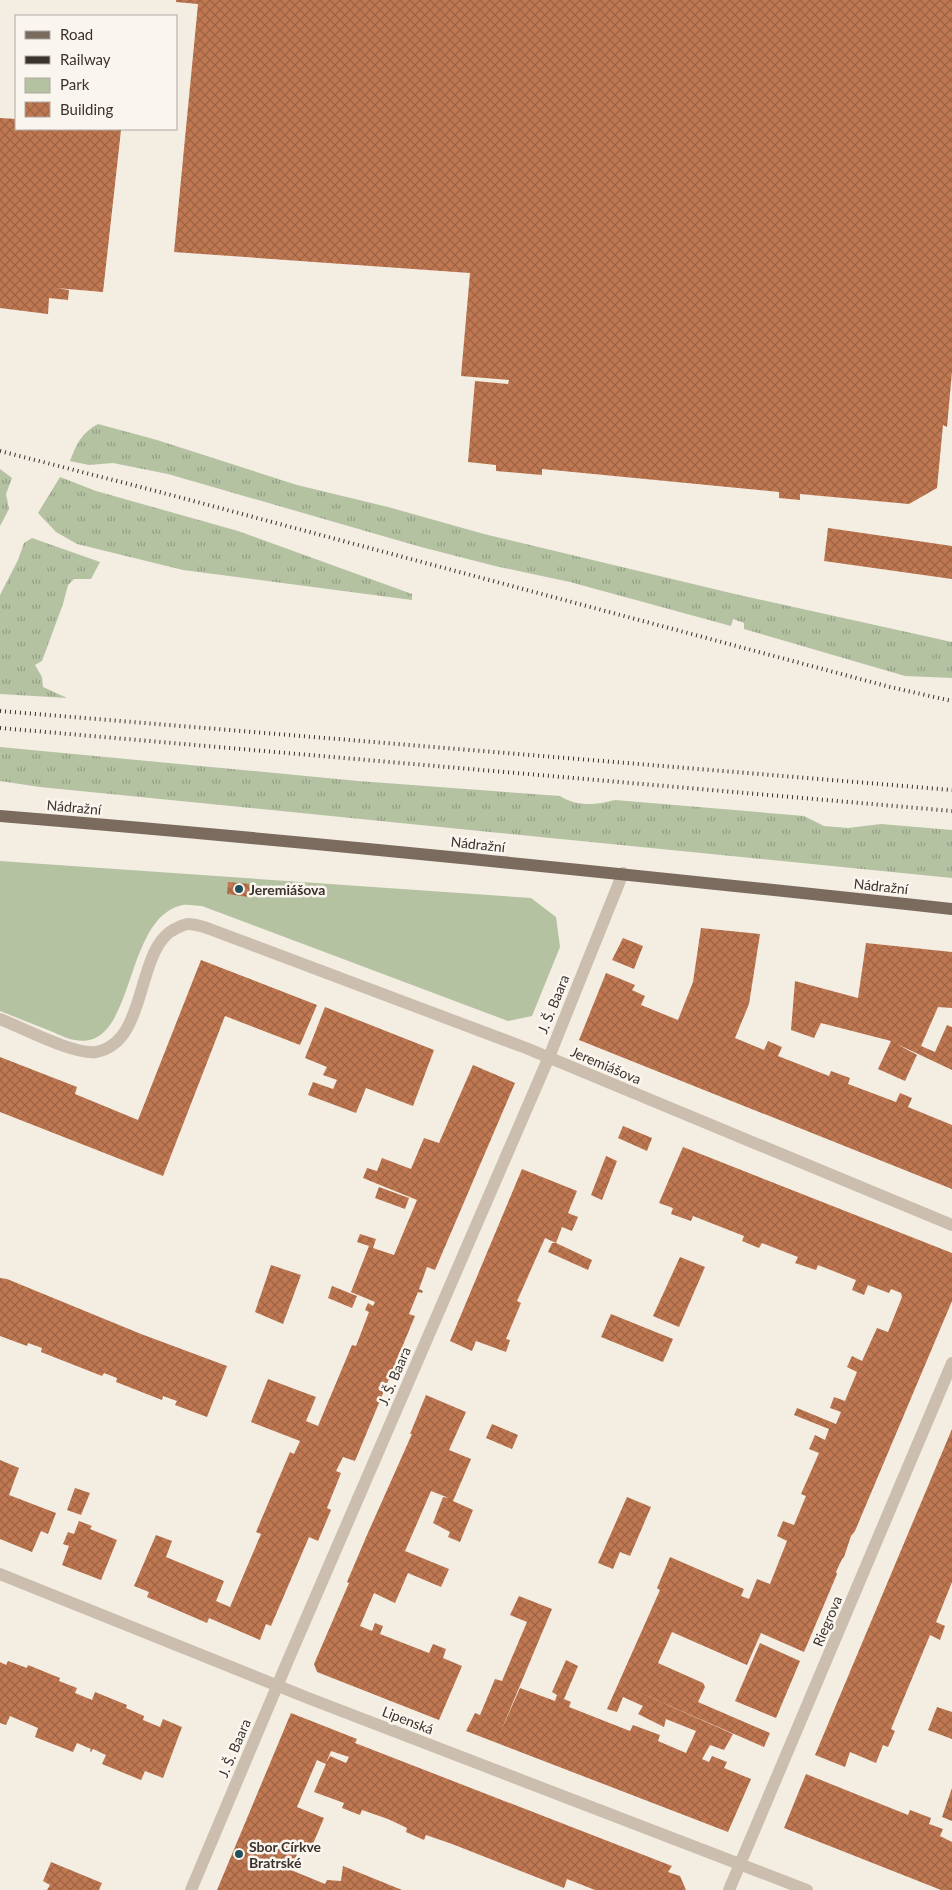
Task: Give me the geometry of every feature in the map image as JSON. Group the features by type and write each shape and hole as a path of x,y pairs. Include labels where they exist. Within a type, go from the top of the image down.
{"main road":[{"name":"Nádražní","path":"0,816 206,832 623,873 952,909"}],"street":[{"name":"J. Š. Baara","path":"191,1890 548,1057 623,873"},
{"name":"Jeremiášova","path":"0,1019 77,1050 96,1052 115,1044 128,1026 158,944 170,931 187,924 207,928 548,1057 952,1225"},
{"name":"Riegrova","path":"729,1890 952,1363"},
{"name":"Lipenská","path":"0,1574 277,1686 807,1890"}],"green space":[{"path":"98,424 157,440 297,485 388,507 484,534 739,595 952,642 952,678 905,676 744,629 744,623 733,619 731,626 570,582 495,566 421,547 168,474 113,463 89,465 70,461 80,440 92,427"},
{"path":"0,469 12,478 6,494 9,509 0,526"},
{"path":"60,477 96,491 238,531 412,594 412,600 183,570 77,544 56,532 38,513"},
{"path":"32,538 100,562 91,579 74,579 68,585 42,661 35,665 42,677 43,687 67,698 0,694 0,595 18,560 24,543"},
{"path":"0,747 358,781 560,796 566,800 587,804 615,800 804,816 824,826 848,828 881,824 952,830 952,878 40,787 0,781"},
{"path":"0,861 531,898 556,917 560,947 532,1016 508,1021 202,906 183,905 163,915 149,933 138,956 120,1006 109,1026 95,1038 75,1040 0,1011"}],"building":[{"path":"176,0 952,0 952,372 947,427 943,425 937,488 909,504 800,494 800,500 779,498 779,492 542,469 542,475 496,471 496,465 468,462 475,381 508,384 509,380 461,376 470,273 174,252 198,4 176,2"},
{"path":"0,118 15,119 15,130 121,130 103,292 56,288 69,290 68,300 49,298 48,314 0,308"},
{"path":"828,528 952,546 952,579 824,561"},
{"name":"Jeremiášova","path":"228,882 251,884 249,897 227,894"},
{"path":"701,928 760,934 749,1004 735,1038 764,1050 768,1041 782,1047 778,1056 829,1076 831,1071 850,1078 848,1084 896,1102 900,1093 912,1098 908,1107 952,1125 952,1189 579,1040 606,973 635,985 632,990 645,996 641,1005 678,1020 693,982"},
{"path":"623,938 643,946 634,969 612,960"},
{"path":"866,943 952,952 952,1008 938,1007 921,1046 935,1052 947,1025 952,1027 952,1070 897,1044 917,1055 905,1081 878,1069 891,1041 821,1023 814,1038 791,1030 795,981 858,998"},
{"path":"201,960 317,1005 300,1045 225,1016 163,1176 0,1112 0,1057 77,1087 75,1094 138,1120"},
{"path":"325,1007 434,1050 413,1106 366,1088 356,1113 308,1095 313,1082 333,1089 337,1080 323,1075 327,1067 305,1058"},
{"path":"473,1065 515,1083 435,1270 427,1267 419,1289 423,1291 422,1293 418,1292 409,1314 415,1316 355,1461 343,1457 336,1471 341,1473 327,1508 331,1510 318,1541 309,1537 271,1626 266,1624 260,1640 209,1618 207,1623 147,1597 149,1592 134,1586 156,1535 172,1541 166,1557 224,1581 216,1601 230,1607 261,1534 256,1532 290,1452 294,1454 300,1441 251,1422 268,1379 316,1397 306,1421 318,1426 352,1345 356,1346 369,1312 365,1310 368,1303 373,1306 375,1302 351,1292 369,1246 357,1242 360,1234 376,1239 373,1248 394,1255 417,1200 363,1178 367,1168 377,1171 382,1158 411,1169 424,1138 439,1143"},
{"path":"623,1126 652,1138 647,1151 618,1138"},
{"path":"683,1147 952,1253 952,1301 855,1531 851,1536 804,1652 761,1633 747,1665 672,1632 658,1663 703,1683 705,1687 698,1702 770,1733 764,1747 629,1688 733,1734 724,1750 710,1745 702,1759 709,1762 712,1756 727,1762 724,1768 751,1779 728,1832 466,1731 475,1713 480,1715 495,1679 502,1681 527,1622 510,1615 519,1596 552,1609 500,1733 520,1688 555,1701 557,1695 552,1692 566,1660 578,1666 564,1699 571,1702 569,1707 630,1731 633,1725 660,1735 658,1741 686,1753 696,1731 666,1719 664,1727 638,1714 643,1706 623,1697 617,1712 607,1709 660,1590 657,1588 670,1557 744,1589 741,1596 749,1599 757,1579 770,1584 787,1541 777,1536 783,1521 794,1525 806,1496 801,1494 819,1453 809,1449 815,1435 825,1440 829,1429 794,1415 797,1408 836,1424 841,1412 830,1408 834,1397 845,1401 857,1372 847,1367 852,1356 862,1361 877,1328 888,1332 902,1297 901,1293 891,1289 889,1293 868,1285 864,1295 852,1290 856,1280 818,1265 816,1270 795,1263 798,1257 762,1243 759,1248 742,1241 744,1236 693,1216 691,1221 671,1214 673,1208 659,1203"},
{"path":"606,1156 617,1161 602,1200 591,1195"},
{"path":"522,1169 577,1191 568,1213 578,1217 572,1231 562,1227 556,1243 545,1238 517,1301 521,1303 506,1339 510,1340 506,1352 476,1341 472,1351 450,1341"},
{"path":"379,1187 409,1198 405,1209 375,1198"},
{"path":"552,1243 556,1243 592,1260 588,1270 548,1252"},
{"path":"680,1257 705,1267 679,1327 653,1316"},
{"path":"271,1265 301,1275 283,1324 255,1312"},
{"path":"0,1278 7,1279 141,1334 227,1366 207,1417 175,1405 177,1401 163,1396 162,1400 116,1382 117,1378 104,1373 102,1376 41,1352 42,1348 28,1343 27,1346 0,1336"},
{"path":"332,1286 357,1296 352,1308 328,1298"},
{"path":"611,1314 673,1339 663,1362 601,1337"},
{"path":"426,1395 466,1412 449,1450 471,1459 453,1501 473,1510 460,1542 448,1537 450,1532 433,1523 443,1497 449,1498 431,1491 405,1551 449,1569 441,1587 408,1573 395,1603 374,1593 360,1626 372,1631 375,1623 383,1626 380,1634 429,1653 433,1644 446,1649 443,1658 462,1666 439,1720 317,1672 314,1664 349,1583 347,1582 367,1535 412,1434 410,1434"},
{"path":"492,1424 518,1435 512,1449 486,1438"},
{"path":"952,1429 952,1582 936,1622 945,1626 940,1640 930,1635 891,1729 895,1731 888,1747 883,1745 876,1763 850,1752 845,1767 815,1755"},
{"path":"0,1460 19,1468 9,1495 56,1513 48,1534 41,1531 32,1552 0,1539"},
{"path":"75,1488 90,1493 81,1515 67,1510"},
{"path":"627,1497 651,1507 630,1556 620,1552 613,1569 598,1563"},
{"path":"79,1521 92,1526 90,1529 117,1540 101,1580 62,1565 69,1546 63,1544 68,1532 74,1534"},
{"path":"760,1643 800,1661 776,1718 735,1701"},
{"path":"8,1661 27,1668 28,1665 60,1678 59,1681 77,1688 75,1693 92,1700 95,1692 127,1705 126,1708 144,1716 143,1720 160,1727 163,1719 182,1727 163,1778 145,1771 141,1780 102,1764 106,1755 93,1749 91,1752 91,1749 77,1743 73,1752 35,1737 38,1728 10,1716 6,1725 0,1723 0,1662 6,1665"},
{"path":"937,1707 952,1712 952,1739 928,1730"},
{"path":"291,1713 357,1739 355,1743 672,1866 668,1872 680,1876 686,1890 595,1890 567,1879 564,1888 426,1835 424,1840 406,1832 407,1828 388,1819 362,1810 360,1815 342,1808 344,1803 314,1792 326,1764 317,1760 297,1807 324,1818 309,1853 299,1849 291,1870 325,1884 327,1880 341,1881 343,1866 402,1890 217,1890","holes":["331,1751 349,1757 346,1763 330,1756 326,1763"]},
{"path":"806,1774 908,1815 910,1810 931,1818 929,1824 943,1829 940,1836 952,1842 952,1890 941,1890 784,1828"},
{"path":"952,1788 952,1821 942,1817"},
{"path":"51,1862 102,1883 99,1890 47,1890 50,1885 43,1881"}],"railway":[{"path":"0,451 890,687 952,701"},
{"path":"0,711 952,790"},
{"path":"0,728 952,811"}],"place":[{"name":"Jeremiášova","path":"239,889"},
{"name":"Sbor Církve Bratrské","path":"239,1854"}]}
